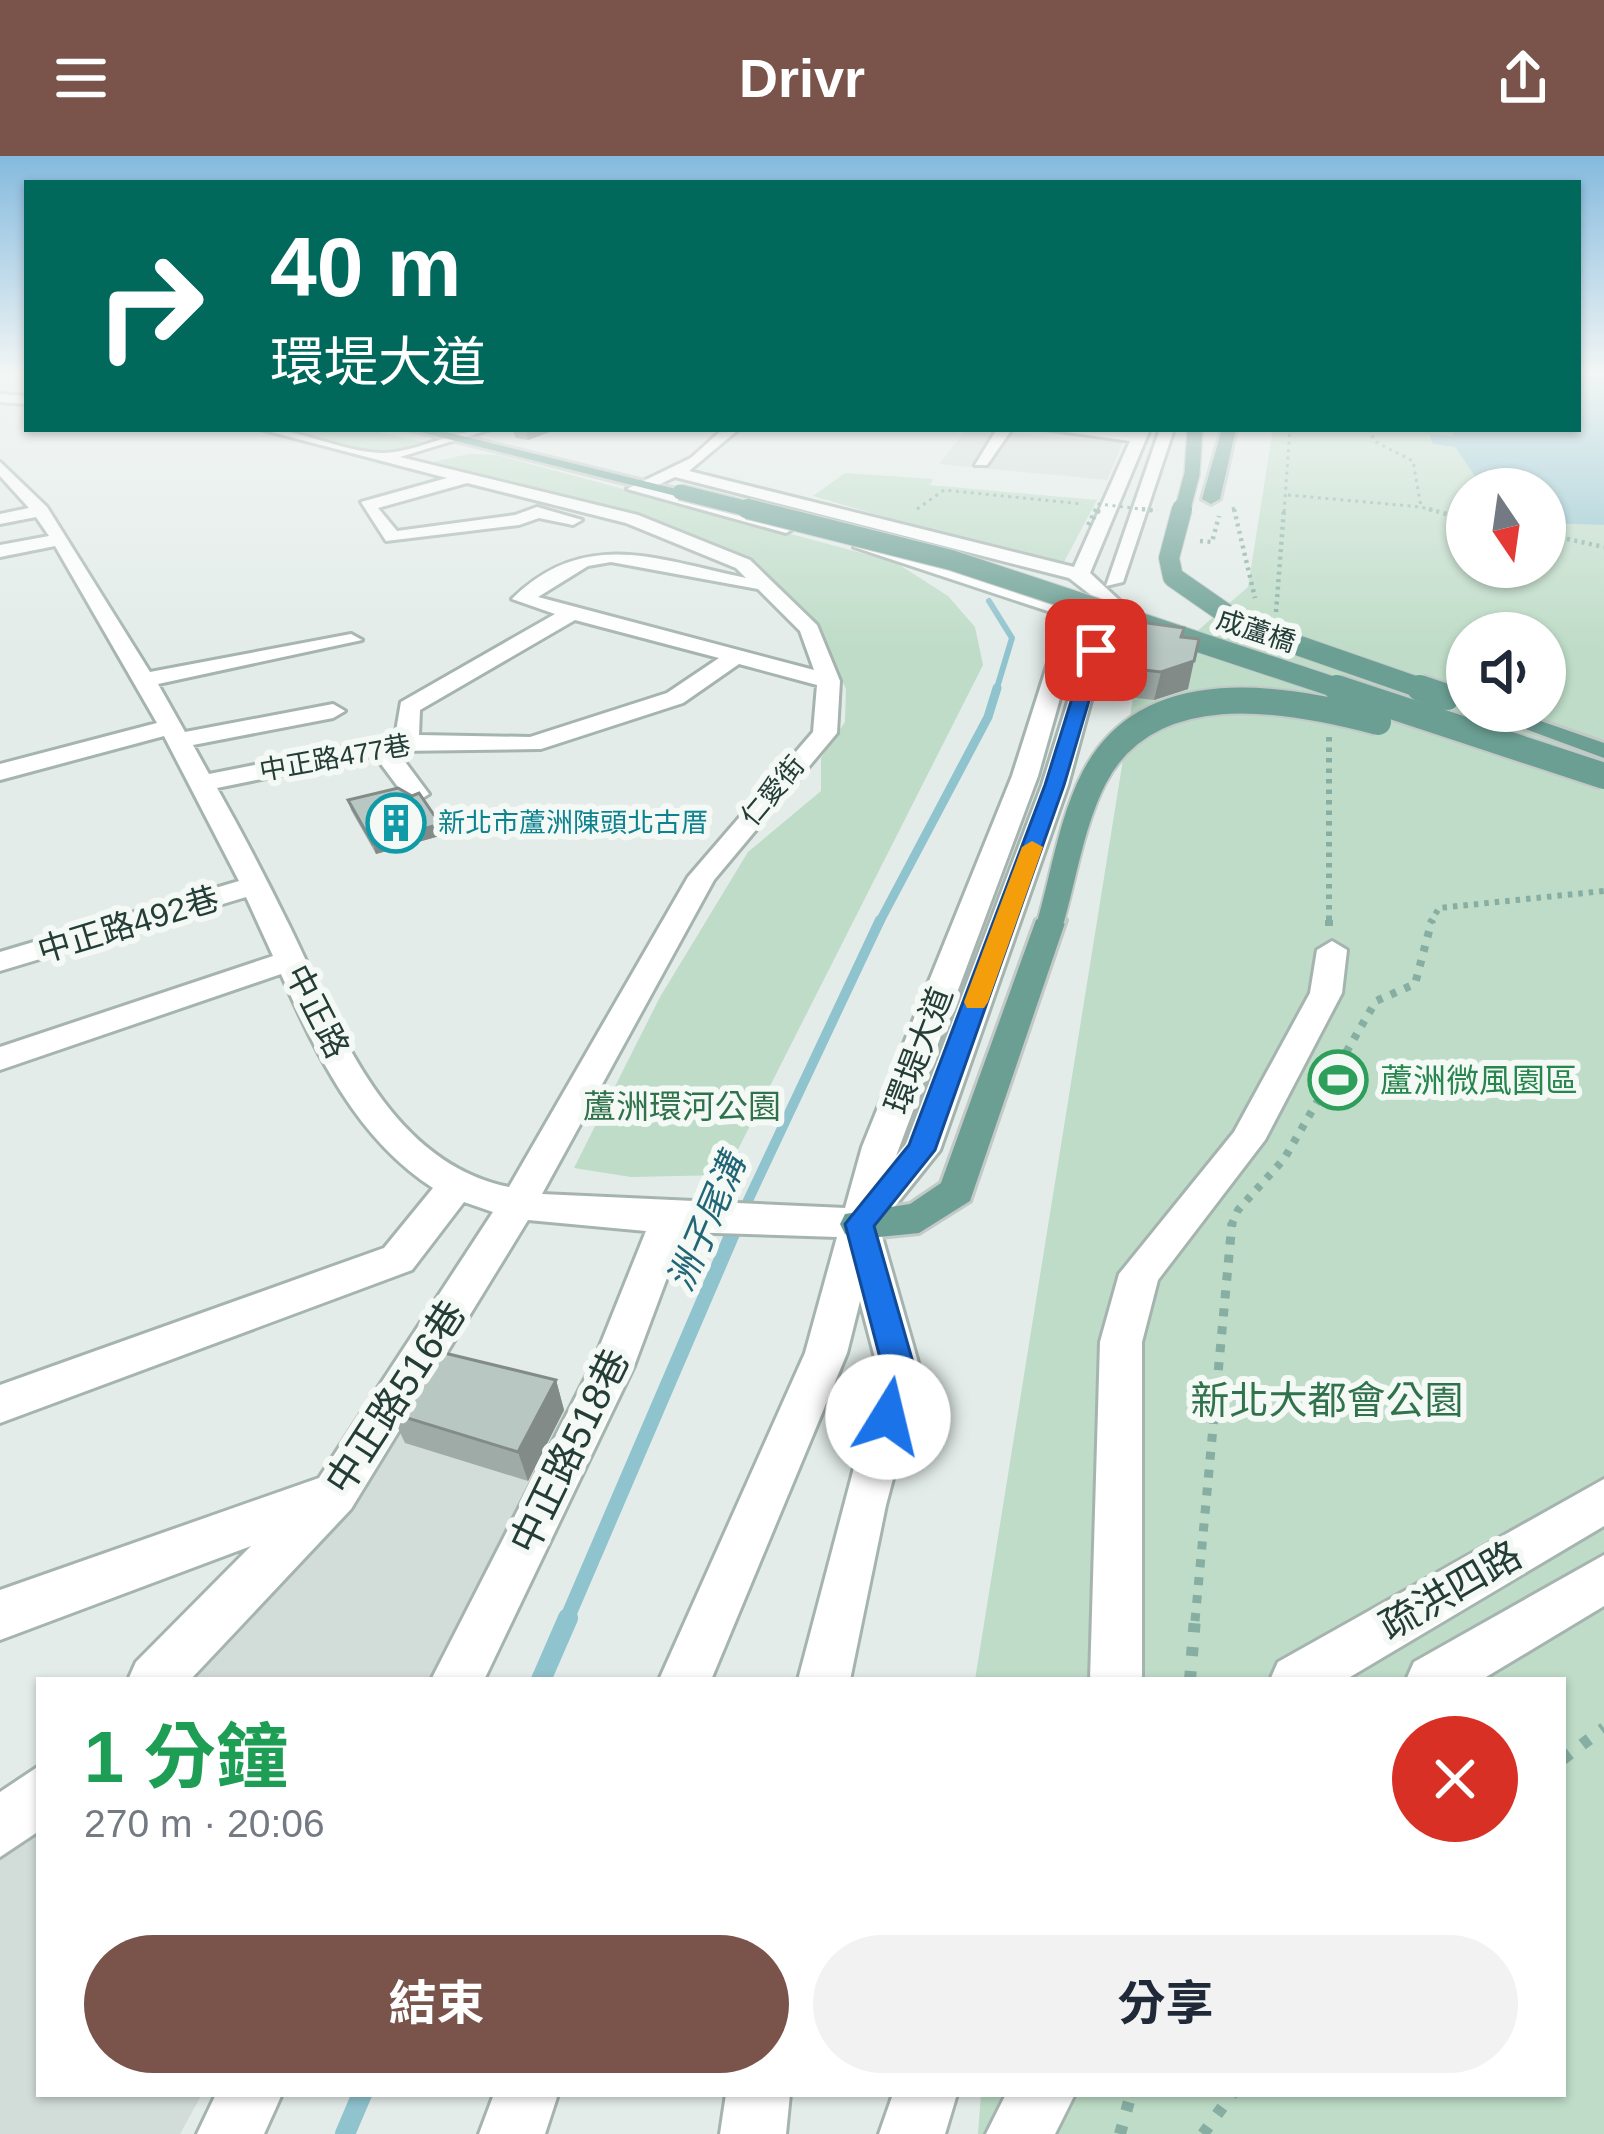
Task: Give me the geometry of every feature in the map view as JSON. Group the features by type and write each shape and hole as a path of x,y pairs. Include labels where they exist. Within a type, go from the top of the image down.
{"main road":[{"path":"602,466 670,483"},
{"path":"1193,466 1169,557 1173,578 1245,627 1446,697"},
{"path":"1169,557 1217,502 1223,466"},
{"name":"成蘆橋","path":"670,483 1027,571 1604,756"},
{"name":"成蘆橋","path":"670,483 951,560 1604,776"},
{"path":"859,1224 919,1218 957,1191 1103,762 1131,727 1190,705 1265,702 1351,714 1604,790"},
{"path":"1543,732 1604,756"}],"street":[{"name":"中正路","path":"0,466 41,511 145,680 203,783 349,1072 395,1140 456,1185 518,1204 859,1224"},
{"path":"427,466 632,519 742,564 810,629 829,681"},
{"path":"670,483 691,466"},
{"name":"環堤大道","path":"686,1677 826,1353 859,1224 922,1150 1055,785 1083,598 1129,466"},
{"path":"1114,582 1154,466"},
{"path":"471,477 367,506 392,537 519,520 537,512 707,549"},
{"path":"670,483 1083,598 902,557 635,489 670,483"},
{"path":"0,519 41,511"},
{"path":"0,551 59,540"},
{"path":"767,589 611,556 582,561 522,599 829,681"},
{"path":"416,794 394,744 409,707 572,613"},
{"path":"145,680 351,640"},
{"name":"中正路477巷","path":"203,783 394,744 532,744 675,698 736,656"},
{"name":"仁愛街","path":"518,1204 702,877 787,770 825,733 829,681"},
{"path":"0,772 176,733 333,711"},
{"name":"中正路492巷","path":"0,962 255,886"},
{"path":"1116,1677 1121,1342 1139,1274 1247,1141 1326,993 1332,950"},
{"path":"0,1059 292,960"},
{"path":"0,1404 398,1259 456,1185"},
{"name":"中正路516巷","path":"157,1677 335,1493 518,1204"},
{"name":"中正路518巷","path":"458,1677 614,1366 671,1216"},
{"path":"825,1677 863,1505 900,1373 859,1224"},
{"path":"0,1615 335,1493"},
{"name":"疏洪四路","path":"1301,1677 1604,1501"},
{"name":"疏洪四路","path":"1437,1677 1604,1579"},
{"path":"0,1829 36,1797"},
{"path":"230,2134 248,2097"},
{"path":"512,2134 525,2097"},
{"path":"753,2134 758,2097"},
{"path":"912,2134 924,2097"},
{"path":"1019,2134 1041,2097"}],"path":[{"path":"1414,466 1421,507"},
{"path":"1288,494 1421,507 1446,514"},
{"path":"1217,502 1233,508 1258,611 1276,613"},
{"path":"1102,506 1087,527 1099,504 1164,511"},
{"path":"1566,539 1604,547"},
{"path":"1190,1677 1230,1229 1238,1210 1284,1159 1376,1000 1415,984 1422,933 1439,908 1604,891"},
{"path":"1566,1757 1604,1728"},
{"path":"1120,2134 1130,2097"},
{"path":"1203,2134 1230,2097"}],"shaded area":[{"path":"963,466 1113,466 1107,480"},
{"path":"444,1381 575,1413 434,1677 190,1677"},
{"path":"36,1823 36,2097 200,2097 180,2134 0,2134 0,1855"}],"green space":[{"name":"蘆洲環河公園","path":"449,466 539,466 895,562 948,596 975,627 983,665 725,1175 631,1177 574,1168 660,997 748,852 821,791 821,758 845,722 846,689 818,631 773,580 711,543 638,517"},
{"name":"蘆洲微風園區","path":"1267,466 1604,466 1604,2134 978,2134 981,2097 1566,2097 1566,1677 975,1677 1135,685 1248,587"},
{"path":"845,473 1097,500 1064,562 1042,563 813,496"}],"water":[{"path":"1468,466 1604,466 1604,525 1566,524 1566,468"}],"building":[{"path":"1140,622 1184,628 1181,637 1199,639 1194,661 1161,672 1126,668"},
{"name":"新北市蘆洲陳頭北古厝","path":"398,788 412,796 419,793 440,824 373,844 348,800"},
{"path":"432,1350 556,1380 518,1452 391,1413"}],"waterway":[{"name":"洲子尾溝","path":"989,601 1012,638 996,691"},
{"name":"洲子尾溝","path":"879,923 988,717 997,688"},
{"name":"洲子尾溝","path":"736,1226 880,920"},
{"name":"洲子尾溝","path":"566,1621 737,1223"},
{"name":"洲子尾溝","path":"542,1677 568,1618"},
{"name":"洲子尾溝","path":"345,2134 361,2097"}],"slow traffic":[{"path":"976,1002 1032,847"}],"place":[{"name":"新北市蘆洲陳頭北古厝","path":"396,823"},
{"name":"蘆洲微風園區","path":"1338,1080"}],"route":[{"path":"888,1417 900,1373 859,1224 922,1150 1055,785 1096,650"}],"park label":[{"name":"新北大都會公園","path":"1327,1400"}]}
